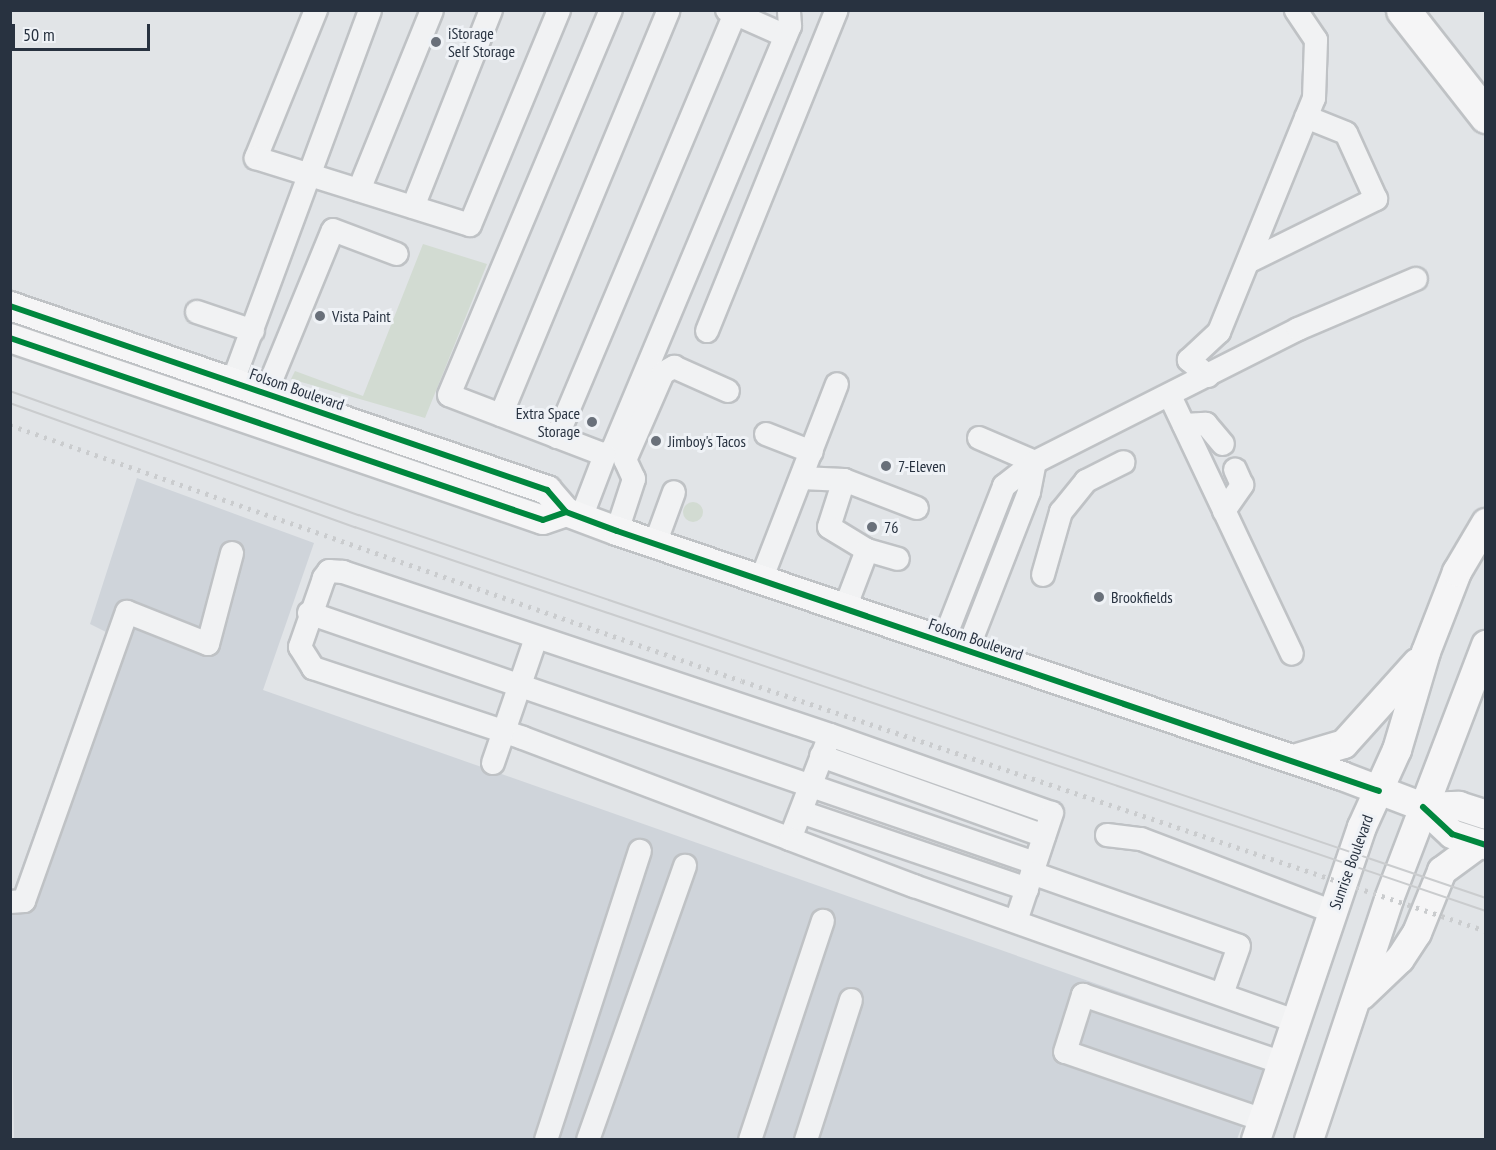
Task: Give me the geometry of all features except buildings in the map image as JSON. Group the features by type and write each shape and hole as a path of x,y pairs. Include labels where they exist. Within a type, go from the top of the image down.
{"highway":[{"path":"1403,10 1485,116"}],"main road":[{"name":"Folsom Boulevard","path":"10,306 225,387"},
{"path":"10,338 543,520 573,515"},
{"path":"149,384 177,378 225,387 250,402 266,393"},
{"name":"Folsom Boulevard","path":"266,393 547,490 573,515 617,531 1293,759 1423,807 1459,806 1485,815"},
{"name":"Sunrise Boulevard","path":"1260,1130 1333,912 1379,791 1426,652 1457,572 1485,523"},
{"path":"1309,1140 1361,996 1423,807 1485,645"},
{"path":"1293,759 1344,744 1426,652"},
{"name":"Folsom Boulevard","path":"1423,807 1452,834 1483,844"},
{"path":"1361,996 1400,959 1417,933 1442,871 1483,844"}],"lane":[{"path":"316,10 256,158 470,225 559,10"},
{"path":"225,387 253,331 306,173 370,10"},
{"path":"359,190 432,10"},
{"path":"413,207 491,10"},
{"path":"605,455 449,395 611,10"},
{"path":"501,415 669,10"},
{"path":"573,515 605,455 618,436 786,36 789,10"},
{"path":"706,331 837,10"},
{"path":"1208,376 1189,360 1219,332 1314,98 1316,40 1296,10"},
{"path":"558,437 731,12 786,36"},
{"path":"1248,262 1376,199 1346,133 1306,117"},
{"path":"266,393 333,230 397,254"},
{"path":"979,438 1035,462 1170,396 1298,329 1416,279"},
{"path":"197,312 253,331"},
{"path":"617,531 634,478 625,460 667,369 674,367 728,391"},
{"path":"761,580 837,384"},
{"path":"1170,396 1292,654"},
{"path":"1184,425 1215,429 1223,444"},
{"path":"766,434 812,452"},
{"path":"955,646 1029,492 1035,462"},
{"path":"1043,575 1062,513 1086,481 1124,462"},
{"path":"1224,511 1242,485 1235,469"},
{"path":"802,478 844,480 917,508"},
{"path":"844,480 829,527 867,550 898,559"},
{"path":"655,544 674,492"},
{"path":"845,608 867,550"},
{"path":"10,902 24,901 127,612 208,644 232,553"},
{"path":"1016,921 1052,813 830,735 343,572 329,572 324,578 309,613 300,647 313,668 504,732 790,839 1016,921 1222,994 1297,1022"},
{"path":"309,613 519,687 812,784 1031,875"},
{"path":"493,763 536,638"},
{"path":"790,839 830,735"},
{"path":"821,756 1044,836"},
{"path":"801,812 1031,875 1239,946 1222,994"},
{"path":"1107,835 1142,839 1333,912"},
{"path":"546,1140 640,851"},
{"path":"588,1140 685,866"},
{"path":"750,1140 823,921"},
{"path":"1260,1130 1065,1052 1083,995 1283,1063"},
{"path":"806,1140 851,1000"}],"shaded area":[{"path":"423,244 487,264 425,418 291,379 295,371 363,396"},
{"path":"137,478 314,543 263,690 1273,1046 1237,1139 14,1139 10,900 106,632 90,624"},
{"path":"693,502 700,505 703,512 700,519 693,522 686,519 683,512 686,505"}],"tram line":[{"path":"10,391 359,515 1486,898"},
{"path":"10,403 355,527 1486,911"}],"railway":[{"path":"10,425 742,681 1486,931"}],"cycle path":[{"path":"10,306 547,490 566,512 617,531 1379,791"},
{"path":"10,338 543,520 566,512"},
{"path":"1423,807 1452,834 1486,845"}],"place":[{"name":"iStorage Self Storage","path":"436,42"},
{"name":"Vista Paint","path":"320,316"},
{"name":"Extra Space Storage","path":"592,422"},
{"name":"Jimboy's Tacos","path":"656,441"},
{"name":"7-Eleven","path":"886,466"},
{"name":"76","path":"872,527"},
{"name":"Brookfields","path":"1099,597"}]}
